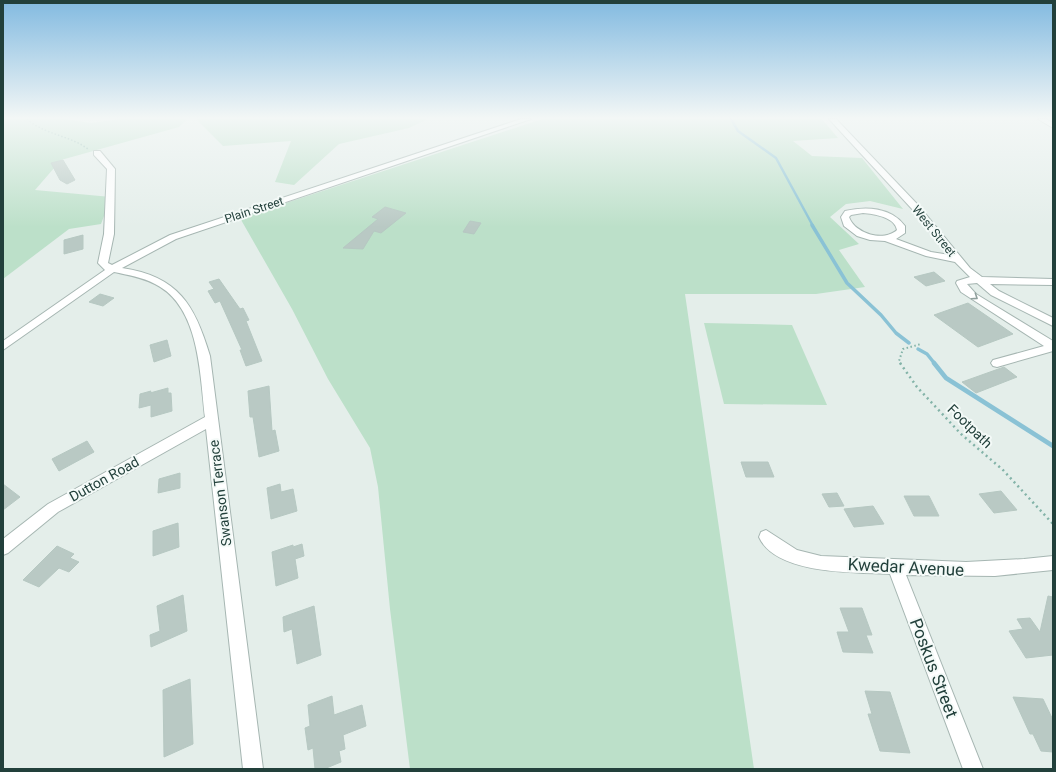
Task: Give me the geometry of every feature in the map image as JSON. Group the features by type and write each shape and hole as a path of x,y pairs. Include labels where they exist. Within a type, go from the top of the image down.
{"street":[{"path":"99,155 111,169 112,180 109,234 103,261 104,265 112,269"},
{"name":"Plain Street","path":"3,346 112,269 152,247 196,228 418,155"},
{"name":"West Street","path":"866,155 915,207 956,259 979,282 1001,296 1053,322"},
{"path":"888,239 900,234 902,231 902,226 890,216 872,210 863,210 848,213 845,217 848,226 857,232 870,237 888,239 929,254 956,259"},
{"name":"Swanson Terrace","path":"112,269 153,278 168,286 182,300 192,317 202,350 253,769"},
{"path":"1053,282 979,282 970,280 961,283 965,290 972,296 1053,346"},
{"path":"997,363 1053,346"},
{"name":"Dutton Road","path":"3,548 53,508 211,420"},
{"name":"Kwedar Avenue","path":"766,537 788,555 801,560 821,563 977,570 1023,568 1053,563"},
{"name":"Poskus Street","path":"895,567 973,769"}],"path":[{"name":"Footpath","path":"921,344 903,349 899,361 917,387 961,434 1003,470 1053,524"}],"green space":[{"path":"3,155 79,155 61,160 35,190 111,197 101,224 69,229 3,279"},
{"path":"286,155 327,155 294,185 275,182"},
{"path":"432,155 811,155 862,158 903,209 870,201 846,204 830,217 859,244 839,250 865,287 816,294 685,294 754,769 410,769 390,609 378,487 370,448 328,379 292,309 240,218"},
{"path":"704,323 792,325 827,405 724,404"}],"building":[{"path":"63,160 75,180 67,184 60,180 51,163"},
{"path":"385,207 406,213 381,233 374,231 363,249 343,248 378,219 372,217"},
{"path":"470,221 481,223 474,234 463,232"},
{"path":"83,235 83,249 64,254 64,240"},
{"path":"934,272 945,281 926,286 914,277"},
{"path":"219,279 240,309 243,308 249,320 246,321 262,361 246,366 240,350 242,350 220,301 215,303 208,291 214,289 209,282"},
{"path":"100,294 114,298 103,306 89,302"},
{"path":"968,303 1013,334 978,347 934,315"},
{"path":"167,340 171,356 154,362 150,345"},
{"path":"1004,367 1017,377 976,393 962,382"},
{"path":"269,386 272,431 275,430 279,451 259,457 253,417 250,417 248,391"},
{"path":"168,388 168,393 171,393 172,411 151,417 151,405 139,408 140,394"},
{"path":"87,441 94,452 59,471 52,459"},
{"path":"741,462 768,462 774,477 746,477"},
{"path":"180,473 180,488 158,493 159,479"},
{"path":"3,484 20,497 3,510"},
{"path":"280,484 281,492 293,489 297,511 271,519 267,488"},
{"path":"1001,491 1017,510 994,513 979,494"},
{"path":"837,493 844,506 829,507 822,494"},
{"path":"904,496 929,496 939,516 914,516"},
{"path":"873,506 884,524 854,527 844,509"},
{"path":"178,523 179,547 153,556 153,531"},
{"path":"302,544 304,556 295,559 298,578 276,586 272,552 293,545 293,547"},
{"path":"57,546 74,554 70,558 79,562 69,572 59,568 39,587 23,580"},
{"path":"183,595 187,631 151,647 150,635 160,631 157,606"},
{"path":"1048,596 1053,597 1053,655 1026,658 1009,631 1023,629 1017,619 1030,618 1040,632"},
{"path":"314,606 321,655 297,664 292,629 284,632 283,617"},
{"path":"840,608 862,608 872,635 866,635 873,653 843,652 837,632 849,632"},
{"path":"190,679 193,744 164,757 163,690"},
{"path":"865,691 890,692 910,753 880,751 868,714 872,714"},
{"path":"332,696 334,715 362,705 366,726 343,735 345,749 339,751 341,762 324,769 315,769 313,748 308,750 305,728 310,726 308,705"},
{"path":"1013,697 1043,699 1053,720 1053,752 1041,751 1033,734 1030,734"}],"waterway":[{"path":"772,155 776,158 813,226"},
{"path":"812,225 847,283 881,315 896,333 909,343"},
{"path":"918,349 927,354 935,364"},
{"path":"934,363 946,378 1053,446"}]}
